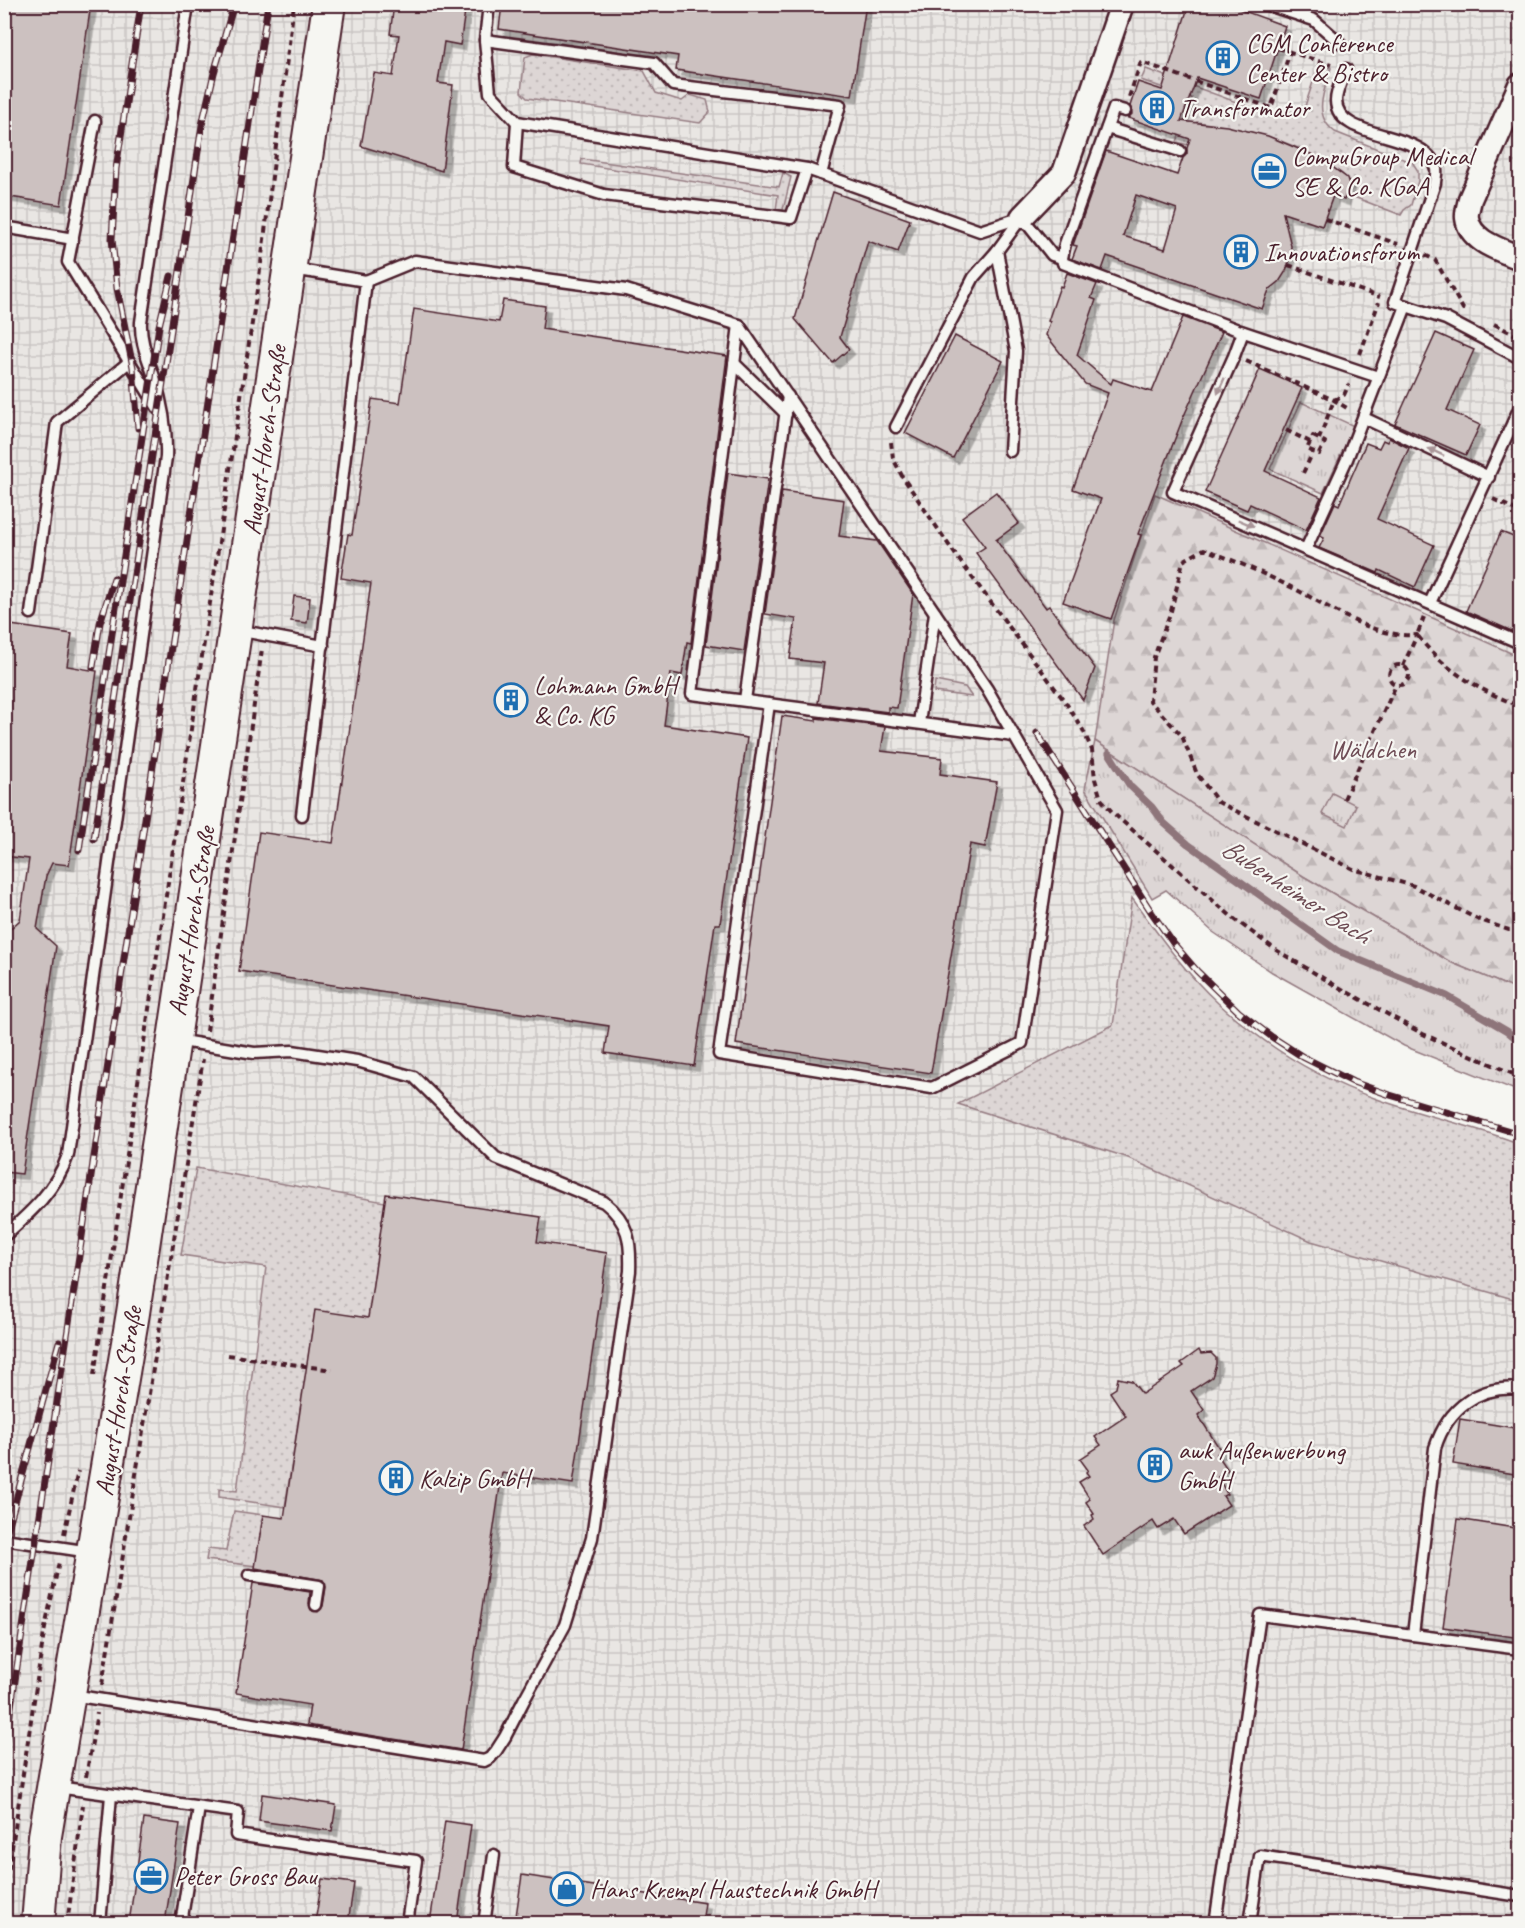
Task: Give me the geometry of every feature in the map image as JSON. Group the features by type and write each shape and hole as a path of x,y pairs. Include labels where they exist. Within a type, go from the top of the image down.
{"main road":[{"name":"August-Horch-Straße","path":"34,1923 45,1836 133,1313 329,4"}],"street":[{"path":"1022,217 1064,173 1122,4"},
{"path":"1521,85 1470,199 1466,218 1472,233 1488,244 1521,258"}],"lane":[{"path":"4,1236 36,1208 48,1193 68,1155 166,458 164,418 156,384 143,346 141,322 188,4"},
{"path":"489,4 485,40 490,93 518,122 807,169 980,231 1022,217"},
{"path":"1265,4 1314,20 1339,42"},
{"path":"485,40 654,63 674,85 840,105 821,174"},
{"path":"1306,549 1364,418 1401,304 1413,248 1435,183 1436,169 1429,155 1418,148 1354,125 1338,111 1337,92 1346,69"},
{"path":"1125,111 1114,108 1062,258 1063,263 1243,332 1378,377"},
{"path":"95,121 68,262 164,418"},
{"path":"518,122 514,167 603,195 791,218 807,169"},
{"path":"1107,128 1180,151"},
{"path":"896,427 974,277 1022,217"},
{"path":"1022,217 1052,255 1062,258"},
{"path":"4,227 73,240"},
{"path":"997,251 1017,351 1010,451"},
{"path":"290,268 366,281 416,261 626,290 739,325 987,689 1057,810 1022,1043 932,1088 719,1054 770,704"},
{"path":"302,816 366,281"},
{"path":"1401,304 1446,319 1521,358"},
{"path":"739,325 692,694 1014,736"},
{"path":"1243,332 1173,492 1521,643"},
{"path":"31,613 57,422 129,362"},
{"path":"734,363 786,414"},
{"path":"745,700 788,396"},
{"path":"1430,603 1521,407"},
{"path":"1364,418 1489,477"},
{"path":"919,723 935,613"},
{"path":"236,629 323,646"},
{"path":"69,1695 484,1761 490,1758 505,1737 566,1625 592,1538 630,1271 631,1248 622,1221 615,1210 604,1202 495,1158 414,1077 357,1061 314,1054 292,1051 254,1053 173,1040"},
{"path":"1413,1635 1435,1448 1446,1421 1473,1397 1504,1387 1521,1389"},
{"path":"4,1539 93,1553"},
{"path":"249,1575 319,1586 316,1605"},
{"path":"1215,1923 1260,1615 1521,1649"},
{"path":"53,1787 238,1812 236,1835 416,1861 407,1923"},
{"path":"100,1923 111,1795"},
{"path":"181,1923 199,1807"},
{"path":"484,1923 494,1855"},
{"path":"1250,1923 1260,1856 1521,1896"}],"path":[{"path":"93,1380 261,263 294,4"},
{"path":"1278,48 1346,69"},
{"path":"1125,111 1141,62 1271,108 1290,52"},
{"path":"1325,219 1398,244 1401,235"},
{"path":"1413,248 1435,260 1463,309 1473,313"},
{"path":"1288,265 1401,304"},
{"path":"1319,439 1334,400 1344,395 1381,297"},
{"path":"1492,323 1521,337"},
{"path":"1234,356 1334,400 1364,418"},
{"path":"896,427 891,443 893,458 902,476 957,557 1066,703 1083,730 1092,750 1095,779 1101,799 1113,813 1233,918 1276,950 1423,1034 1521,1077"},
{"path":"1286,430 1310,442"},
{"path":"1313,436 1319,439 1325,442 1319,454 1307,448 1313,436"},
{"path":"1303,473 1313,452"},
{"path":"1482,494 1521,512"},
{"path":"1417,635 1408,636 1381,631 1338,613 1257,571 1204,549 1183,561 1171,611 1154,657 1150,701 1182,736 1197,774 1218,802 1353,869 1414,886 1477,919 1509,930 1521,930"},
{"path":"1403,666 1430,603"},
{"path":"1417,635 1431,653 1452,672 1499,698 1521,706"},
{"path":"1395,666 1403,666 1408,670 1409,679 1396,685 1390,680 1390,671 1395,666"},
{"path":"1344,799 1396,685"},
{"path":"228,1355 332,1370"},
{"path":"4,1901 44,1633 80,1460"}],"shaded area":[{"path":"5,5 1520,5 1520,657 1155,494 1114,620 1085,789 1146,888 1132,898 1113,1025 958,1104 1126,1157 1311,1241 1520,1301 1520,1923 5,1924"}],"green space":[{"path":"533,54 644,71 656,93 682,101 690,95 707,100 710,112 700,123 527,98 521,92 525,57"},
{"path":"1319,64 1331,68 1322,102 1324,118 1328,125 1335,132 1413,163 1418,171 1418,181 1411,205 1401,215 1346,194 1349,183 1342,174 1319,158 1268,137 1197,122 1188,145 1177,142 1192,98 1141,80 1146,69 1277,117 1286,110 1302,115"},
{"path":"582,159 779,187 783,173 791,177 783,210 776,210 778,195 581,164"},
{"path":"1301,402 1354,426 1323,493 1270,469"},
{"name":"Wäldchen","path":"1155,494 1520,657 1520,991 1452,963 1303,876 1095,741 1114,620"},
{"path":"935,681 965,687 972,697 934,692"},
{"path":"1095,741 1303,876 1452,963 1520,991 1520,1092 1404,1046 1272,972 1213,932 1166,890 1152,898 1085,789"},
{"name":"Wäldchen","path":"1332,793 1356,805 1347,826 1322,814"},
{"path":"1132,898 1172,953 1206,992 1273,1047 1313,1071 1355,1091 1520,1144 1520,1301 1311,1241 1126,1157 958,1104 1113,1025"},
{"path":"196,1168 385,1202 368,1318 315,1311 308,1358 333,1362 305,1377 285,1507 219,1497 219,1489 237,1491 266,1267 181,1255"},
{"path":"234,1511 263,1515 257,1559 332,1575 206,1560 208,1549 226,1551"}],"building":[{"path":"4,4 91,4 61,205 4,196"},
{"path":"394,4 466,4 460,45 444,42 438,83 453,85 442,171 361,146 374,73 393,76 399,35 390,34"},
{"path":"502,4 866,4 852,96 676,70 678,56 499,29"},
{"path":"1189,4 1225,4 1285,26 1261,99 1197,78 1181,121 1227,126 1268,136 1320,158 1347,178 1349,184 1344,200 1333,196 1322,226 1283,213 1291,246 1290,258 1279,282 1269,290 1262,309 1107,256 1102,270 1072,259 1077,246 1073,245 1106,151 1177,175 1183,158 1187,154 1190,139 1128,118 1132,114 1130,106 1138,82 1162,90","holes":["1136,195 1177,209 1165,249 1123,236"]},
{"path":"833,192 910,220 898,252 868,241 840,337 849,349 833,363 795,319"},
{"path":"1067,273 1097,284 1091,298 1096,300 1077,355 1111,384 1113,379 1152,392 1183,317 1222,332 1183,418 1138,534 1141,535 1111,619 1063,602 1101,499 1073,489 1108,393 1085,384 1046,335 1050,322 1048,321"},
{"name":"Lohmann GmbH & Co. KG","path":"503,300 545,306 542,329 727,356 691,643 687,642 682,675 671,673 664,725 747,738 720,924 715,924 694,1066 605,1053 609,1026 239,971 259,832 333,843 371,583 341,578 348,534 352,535 372,399 400,403 414,309 499,322"},
{"path":"1436,333 1474,350 1447,410 1480,425 1466,455 1395,424"},
{"path":"955,336 1003,361 953,458 905,433"},
{"path":"1260,369 1302,388 1265,471 1321,497 1306,530 1250,504 1247,510 1205,492"},
{"path":"1389,438 1409,448 1377,519 1434,545 1415,587 1379,570 1378,573 1319,548 1324,538 1320,536 1335,503 1339,505 1366,443 1379,448 1383,440 1387,442"},
{"path":"728,473 768,479 744,651 706,645"},
{"path":"782,491 844,500 839,536 877,541 913,594 897,708 888,707 888,712 818,703 824,663 790,659 796,619 765,614"},
{"path":"996,492 1019,523 996,540 1046,608 1049,606 1095,668 1083,700 976,553 985,547 962,517"},
{"path":"1501,532 1521,540 1521,617 1514,632 1466,611"},
{"path":"294,596 310,598 307,623 291,621"},
{"path":"4,624 72,634 67,666 97,671 69,865 52,863 46,876 37,929 56,946 22,1174 4,1172 4,934 20,920 29,859 4,856"},
{"path":"782,716 885,727 881,751 942,758 940,774 997,782 985,847 970,844 931,1073 736,1044"},
{"name":"Kalzip GmbH","path":"386,1194 541,1217 537,1242 607,1253 573,1484 502,1473 461,1750 307,1725 310,1705 236,1693 253,1583 310,1592 311,1610 318,1612 323,1606 326,1587 323,1580 255,1568 263,1515 284,1518 315,1310 368,1318"},
{"name":"awk Außenwerbung GmbH","path":"1199,1350 1201,1354 1211,1353 1216,1358 1216,1364 1212,1377 1191,1391 1204,1410 1198,1415 1221,1451 1217,1454 1228,1470 1218,1477 1227,1494 1223,1496 1229,1505 1184,1534 1174,1519 1158,1529 1153,1521 1103,1555 1084,1526 1094,1519 1092,1515 1094,1514 1086,1502 1090,1499 1079,1482 1089,1476 1086,1472 1088,1470 1080,1459 1101,1445 1095,1437 1126,1416 1110,1392 1116,1388 1118,1378 1132,1381 1142,1394 1184,1366 1181,1363"},
{"path":"1460,1419 1521,1429 1521,1475 1453,1464"},
{"path":"1458,1519 1521,1529 1521,1638 1443,1627"},
{"path":"262,1794 336,1805 332,1831 259,1821"},
{"path":"144,1819 180,1824 165,1923 129,1923"},
{"path":"445,1821 471,1825 457,1923 430,1923"},
{"name":"Hans Krempl Haustechnik GmbH","path":"522,1875 705,1903 702,1923 515,1923"},
{"path":"322,1879 354,1883 348,1923 315,1923"}],"waterway":[{"name":"Bubenheimer Bach","path":"1109,753 1130,786 1152,807 1164,823 1188,844 1338,951 1447,996 1507,1031 1520,1042"}],"railway":[{"path":"138,428 133,367 117,288 112,239 116,169 141,4"},
{"path":"94,839 202,125 234,4"},
{"path":"4,1753 268,4"},
{"path":"79,850 159,326 171,276"},
{"path":"93,667 100,623 114,578"},
{"path":"1037,733 1173,943 1197,971 1239,1012 1303,1057 1353,1082 1520,1134"},
{"path":"4,1543 59,1342"}],"place":[{"name":"CGM Conference Center & Bistro","path":"1223,58"},
{"name":"Transformator","path":"1157,108"},
{"name":"CompuGroup Medical SE & Co. KGaA","path":"1269,171"},
{"name":"Innovationsforum","path":"1241,252"},
{"name":"Lohmann GmbH & Co. KG","path":"511,700"},
{"name":"awk Außenwerbung GmbH","path":"1155,1465"},
{"name":"Kalzip GmbH","path":"396,1478"},
{"name":"Peter Gross Bau","path":"151,1876"},
{"name":"Hans Krempl Haustechnik GmbH","path":"567,1889"}]}
